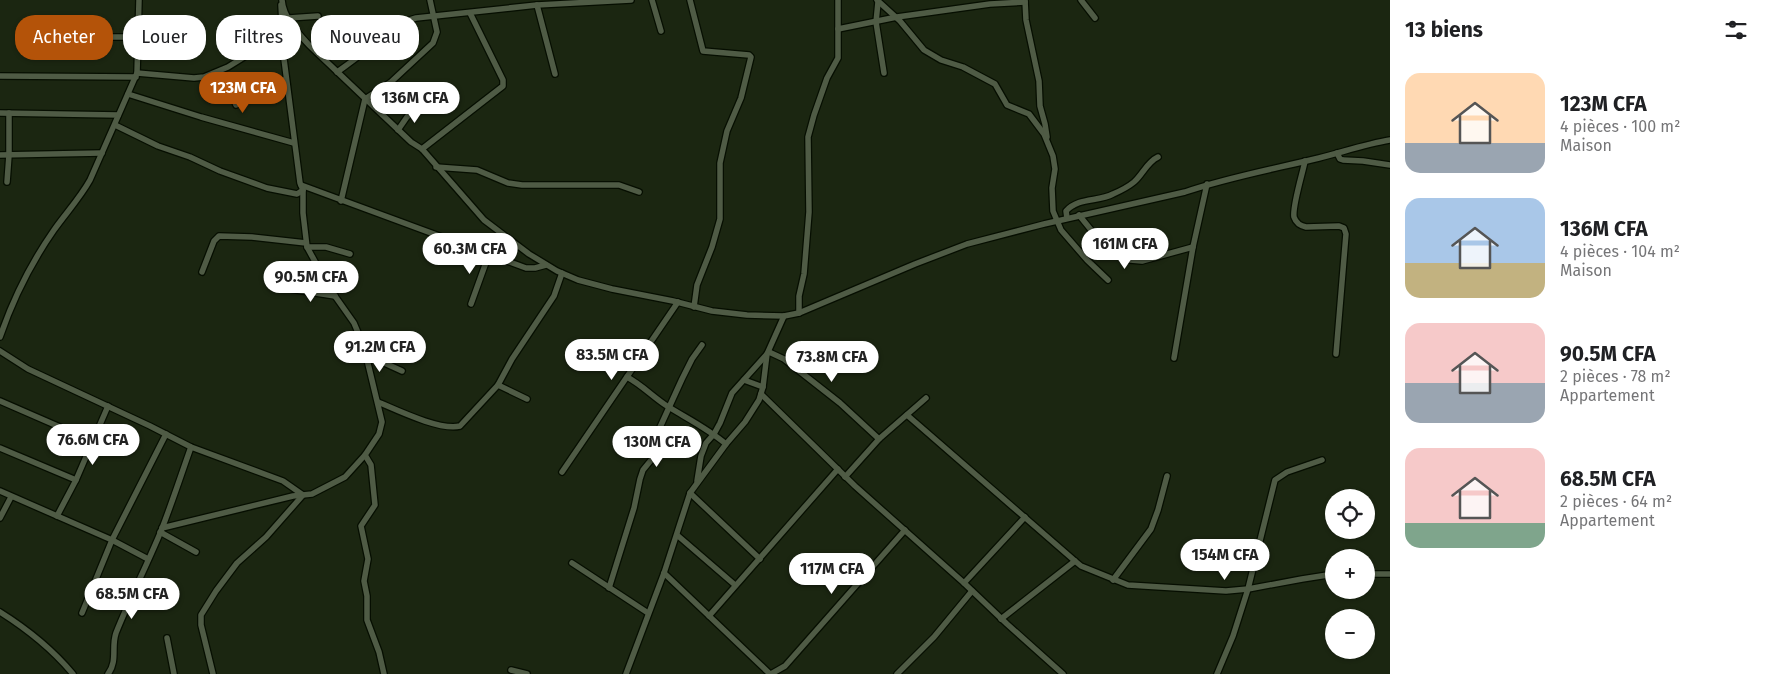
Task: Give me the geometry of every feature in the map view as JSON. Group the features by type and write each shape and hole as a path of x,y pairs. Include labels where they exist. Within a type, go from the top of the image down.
{"street":[{"path":"139,0 139,15"},
{"path":"281,0 287,15"},
{"path":"281,0 281,15"},
{"path":"342,201 365,99 391,82 433,43 437,32 430,0"},
{"path":"337,72 358,57 392,27 402,22 432,16 537,5 631,0"},
{"path":"652,0 660,31"},
{"path":"690,0 703,51 749,55 751,57 741,98 727,131 720,163 720,219 698,285 694,307"},
{"path":"799,313 799,296 804,274 809,212 808,137 827,78 838,58 838,0"},
{"path":"1081,0 1095,18"},
{"path":"877,1 897,18 924,50 941,60 962,67 995,84 1007,105 1029,114 1047,139"},
{"path":"877,1 876,22 884,73"},
{"path":"838,29 990,4 1025,1 1026,20 1039,81 1040,106 1055,169 1052,197 1053,211 1062,230 1072,243 1108,280"},
{"path":"537,5 555,74"},
{"path":"422,149 503,86 503,80 470,13"},
{"path":"301,36 398,130 422,149 484,220 546,265 594,285 729,314 784,316 799,313 876,279 952,249 1079,215 1185,192 1207,184 1305,161 1365,144 1390,140"},
{"path":"0,337 22,283 53,232 82,196 136,75 137,60"},
{"path":"0,76 136,75 194,78 218,72 238,60"},
{"path":"161,530 293,496 312,494 345,477 365,455 381,428 382,422 367,355 354,323 335,296 307,245 303,213 303,190 300,183 294,143 284,60"},
{"path":"218,72 232,95 236,106 286,79"},
{"path":"128,94 294,143"},
{"path":"398,130 418,106"},
{"path":"0,113 118,116"},
{"path":"7,182 9,113"},
{"path":"115,125 169,151 190,157 220,171 267,188 297,194 303,190"},
{"path":"1337,152 1340,159 1343,160 1363,160 1390,165"},
{"path":"0,155 102,153"},
{"path":"1067,218 1066,211 1074,204 1112,195 1133,182 1158,157"},
{"path":"1305,161 1294,210 1296,220 1301,226 1306,227 1339,226 1344,228 1346,234 1336,354"},
{"path":"436,167 477,170 508,183 522,185 619,185 639,192"},
{"path":"300,183 342,201 531,269 546,265"},
{"path":"1174,358 1193,247 1207,184"},
{"path":"1079,215 1100,241 1135,262 1193,247"},
{"path":"202,272 214,241 219,236 252,237 326,247 350,254"},
{"path":"470,304 489,254"},
{"path":"378,402 412,416 445,426 460,426 498,385 554,296 562,273"},
{"path":"290,289 335,296"},
{"path":"562,472 678,302"},
{"path":"626,674 664,573 690,493 726,444 746,422 761,394 768,353 784,316"},
{"path":"609,588 634,508 640,479 652,459 656,436 692,359 702,345"},
{"path":"0,351 28,369 190,447 283,481 302,495"},
{"path":"696,483 701,456 706,443 714,434 732,393 768,353"},
{"path":"768,353 784,359 840,403 878,439"},
{"path":"367,355 402,371"},
{"path":"627,377 641,385 669,407 714,434 726,444"},
{"path":"744,380 763,386"},
{"path":"498,385 527,399"},
{"path":"761,394 845,477 964,583 1062,674"},
{"path":"845,477 878,439 926,398"},
{"path":"0,401 92,441"},
{"path":"57,516 76,480 108,406"},
{"path":"907,415 1075,562 1113,580 1137,586 1182,587 1226,591 1248,590 1302,578 1325,575"},
{"path":"82,614 112,540 166,434"},
{"path":"108,674 112,668 115,656 115,637 161,530 190,447"},
{"path":"0,448 76,480"},
{"path":"365,455 371,465 375,500 373,509 361,526 368,559 364,581 367,596 367,620 380,652 384,674"},
{"path":"1217,674 1233,636 1248,590 1275,480 1287,472 1322,460"},
{"path":"709,616 838,469"},
{"path":"1113,580 1151,529 1167,476"},
{"path":"0,491 112,540 148,559"},
{"path":"690,493 760,559"},
{"path":"213,674 201,625 202,615 216,591 237,564 266,537 302,495"},
{"path":"0,518 11,496"},
{"path":"964,583 1025,517"},
{"path":"161,530 196,552"},
{"path":"664,573 771,674 785,666 905,530"},
{"path":"677,535 735,586"},
{"path":"1002,619 1075,562"},
{"path":"572,563 648,613"},
{"path":"1375,574 1390,574"},
{"path":"897,674 934,637 972,591"},
{"path":"0,612 19,624 52,651 73,674"},
{"path":"167,638 174,674"},
{"path":"511,670 527,674"}]}
